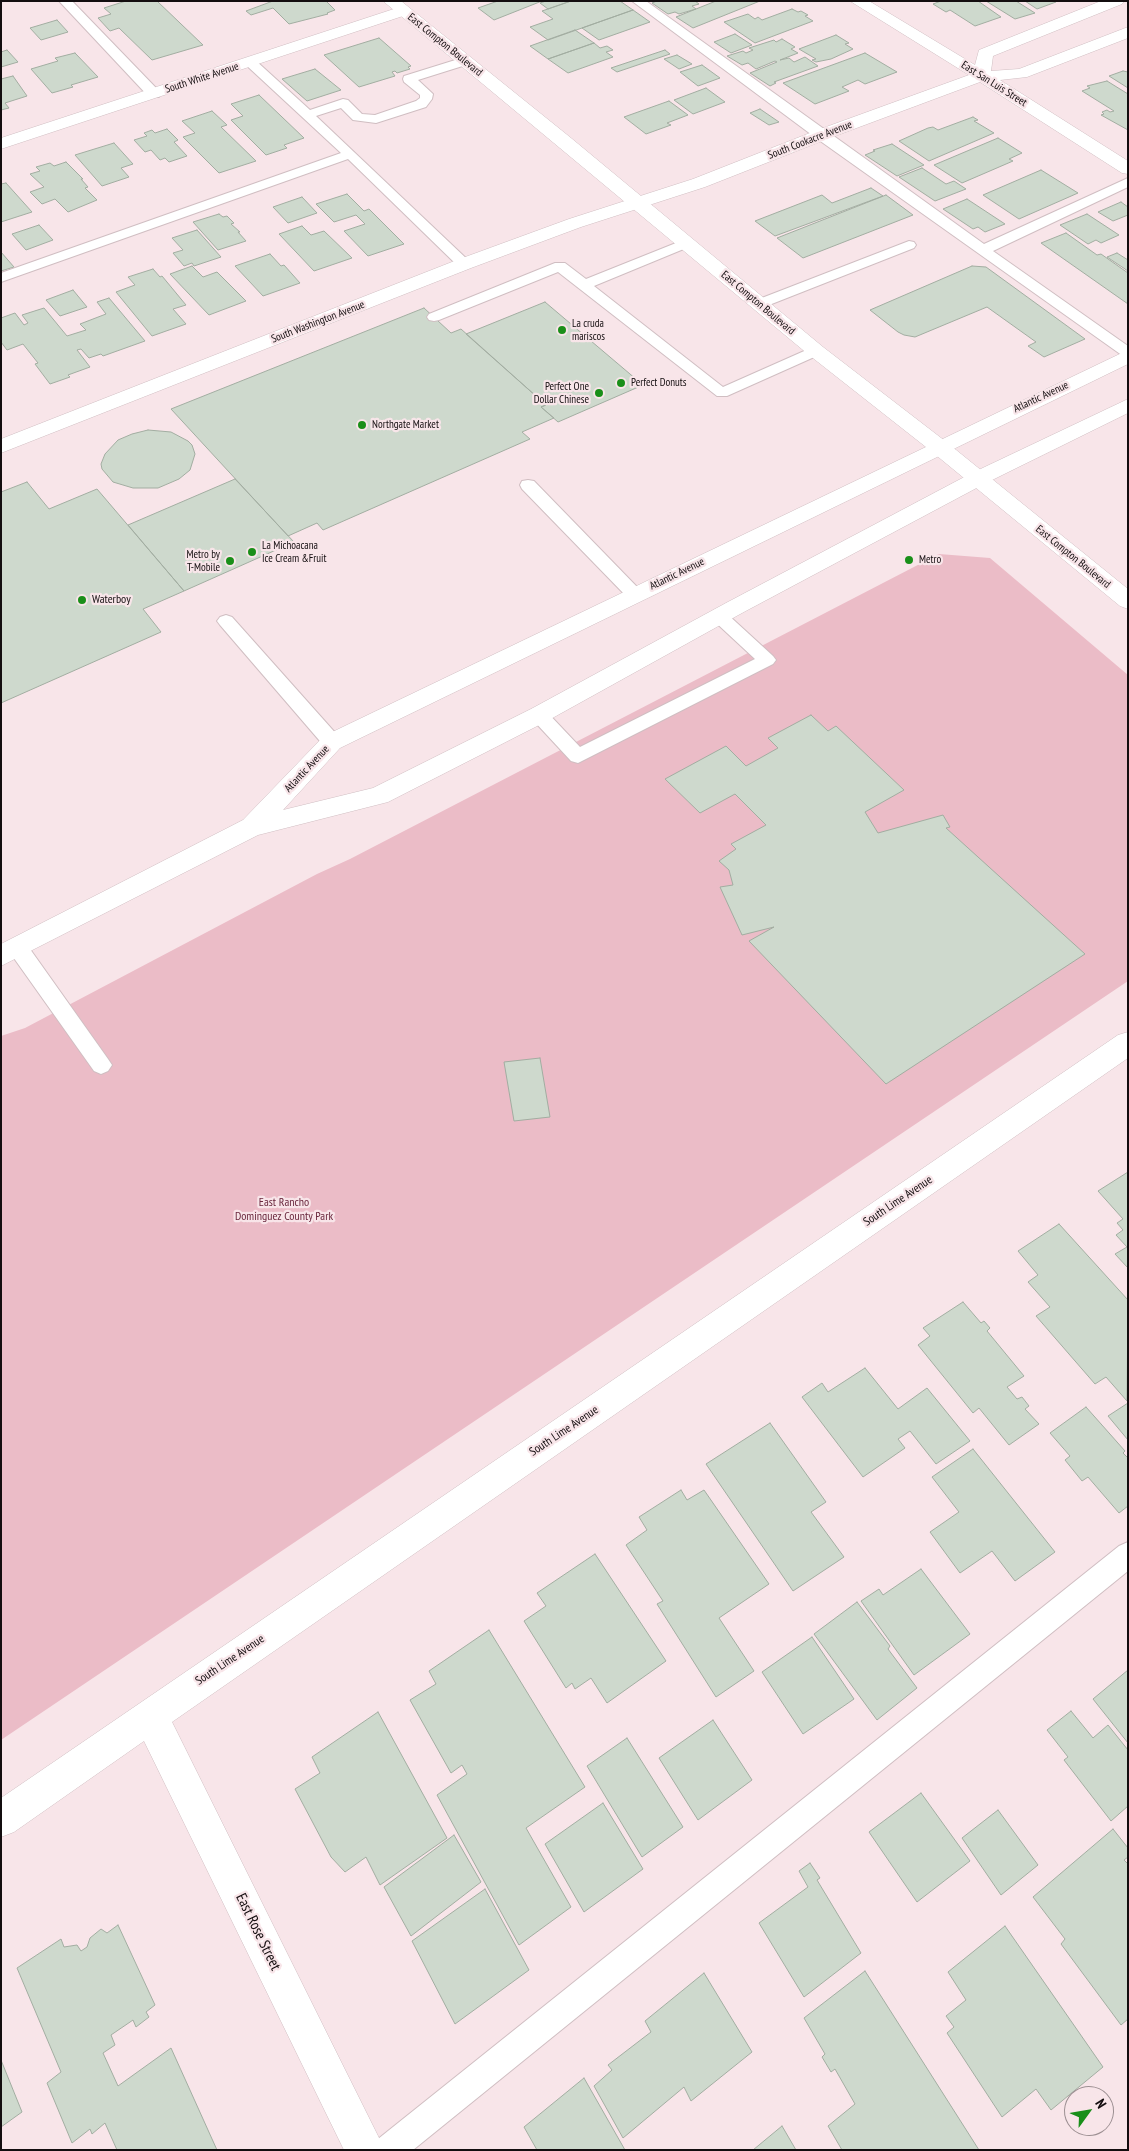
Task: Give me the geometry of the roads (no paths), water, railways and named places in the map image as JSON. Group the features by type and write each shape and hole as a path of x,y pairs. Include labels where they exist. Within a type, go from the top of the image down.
{"street":[{"name":"East San Luis Street","path":"858,1 982,76 1128,169"},
{"path":"982,76 985,53 1116,1"},
{"name":"South White Avenue","path":"1,144 250,62 397,6"},
{"name":"East Compton Boulevard","path":"397,6 816,351 978,478 1128,602"},
{"name":"South Cookacre Avenue","path":"638,203 699,183 821,135 982,76 1021,74 1128,32"},
{"name":"South Washington Avenue","path":"1,446 464,264 575,223 638,203"},
{"name":"Atlantic Avenue","path":"252,827 332,742 1128,354"},
{"name":"Atlantic Avenue","path":"10,952 252,827 379,796 539,714 978,478 1128,405"},
{"name":"South Lime Avenue","path":"1,1819 1128,1043"},
{"name":"East Rose Street","path":"150,1715 365,2150"}],"lane":[{"path":"64,1 154,94"},
{"path":"638,1 821,135 1128,354"},
{"path":"307,115 343,103 358,117 376,119 421,104 426,100 427,94 409,79 465,61"},
{"path":"250,62 350,154 464,264"},
{"path":"1,278 350,154"},
{"path":"983,250 1128,182"},
{"path":"584,285 686,243"},
{"path":"759,304 908,245"},
{"path":"434,318 560,266 722,393 816,351"},
{"path":"528,485 635,595"},
{"path":"539,714 578,756 767,660 719,616"},
{"path":"226,621 332,742"},
{"path":"10,952 101,1065"},
{"path":"389,2150 1128,1554"}],"place":[{"name":"La cruda mariscos","path":"562,330"},
{"name":"Perfect Donuts","path":"621,383"},
{"name":"Perfect One Dollar Chinese","path":"599,393"},
{"name":"Northgate Market","path":"362,425"},
{"name":"La Michoacana Ice Cream &Fruit","path":"252,552"},
{"name":"Metro","path":"909,560"},
{"name":"Metro by T-Mobile","path":"230,561"},
{"name":"Waterboy","path":"82,600"}],"park label":[{"name":"East Rancho Dominguez County Park","path":"284,1210"}]}
